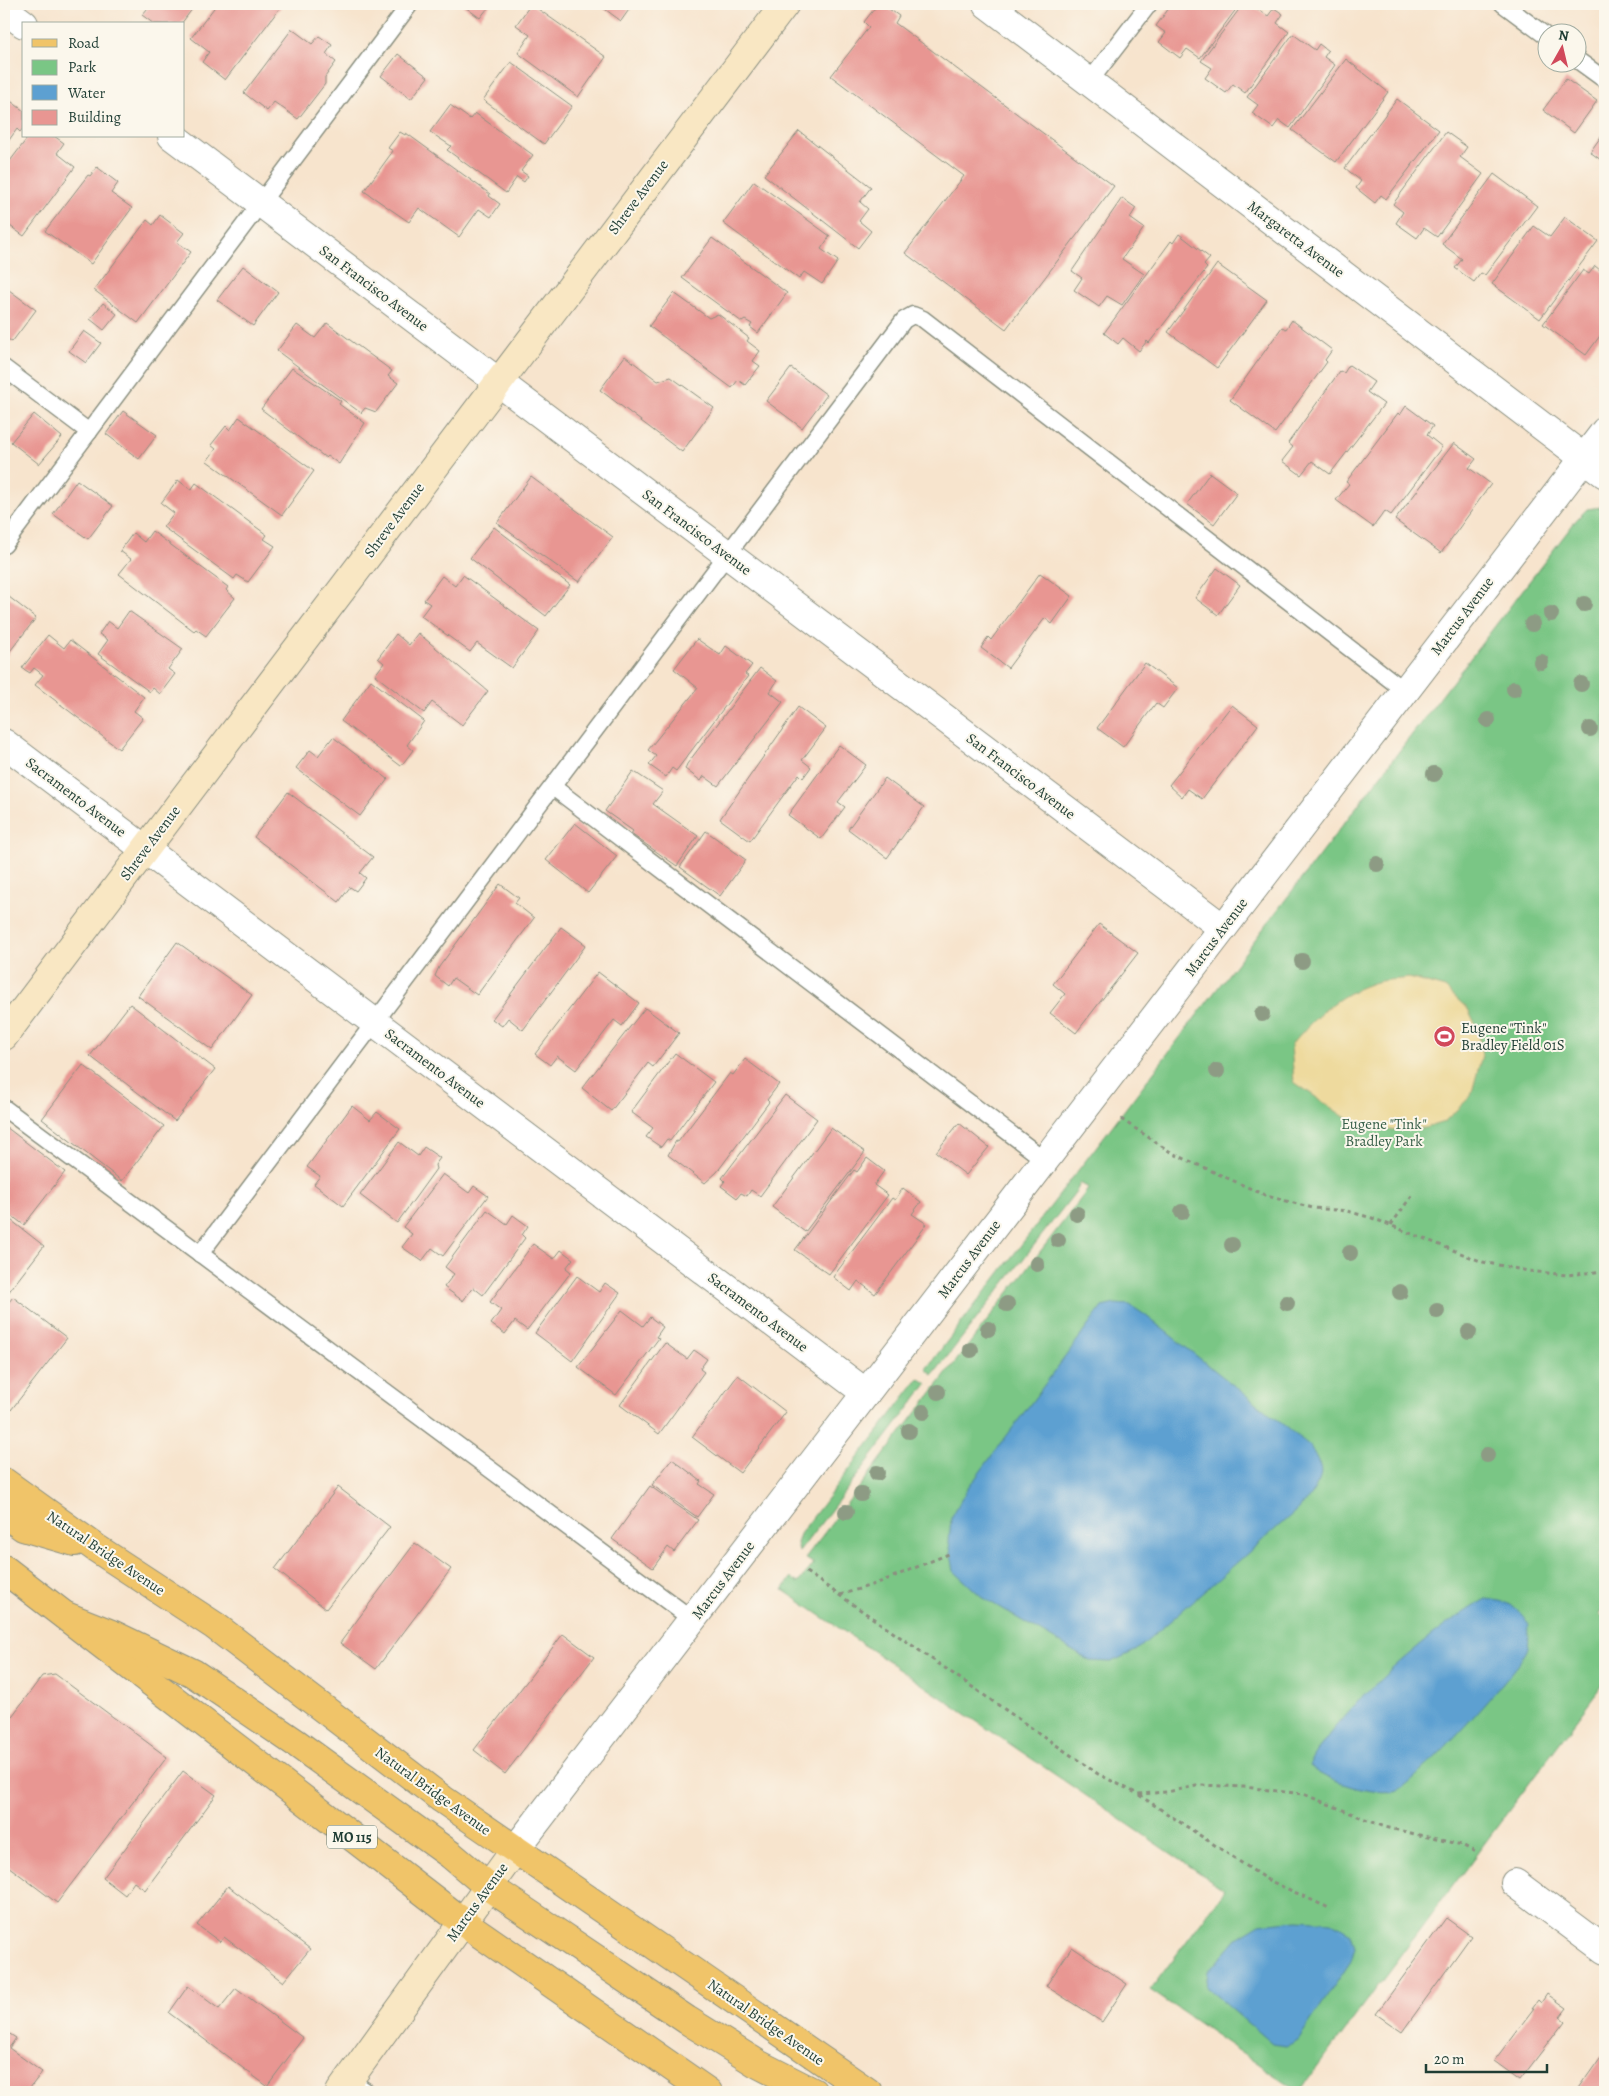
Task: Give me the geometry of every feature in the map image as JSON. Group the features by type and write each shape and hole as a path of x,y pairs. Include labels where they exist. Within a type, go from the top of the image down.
{"main road":[{"name":"Natural Bridge Avenue","path":"4,1482 96,1548 215,1626 442,1799 868,2092"},
{"path":"4,1513 23,1527 96,1548"},
{"name":"MO 115","path":"4,1569 462,1922 708,2092"},
{"path":"66,1616 114,1635 193,1673 296,1743 451,1855 489,1886 687,2020 758,2064 813,2092"}],"street":[{"name":"Shreve Avenue","path":"4,1036 785,4"},
{"name":"Margaretta Avenue","path":"986,4 1605,474"},
{"path":"4,9 22,22"},
{"name":"San Francisco Avenue","path":"175,138 1223,928"},
{"name":"Marcus Avenue","path":"352,2088 462,1922 515,1850 1605,431"},
{"name":"Sacramento Avenue","path":"4,743 866,1393"},
{"path":"1515,1883 1605,1950"}],"lane":[{"path":"4,545 410,4"},
{"path":"1089,82 1149,4"},
{"path":"1503,4 1536,29"},
{"path":"1586,66 1605,80"},
{"path":"200,1254 376,1024 904,320 913,315 931,325 1405,691"},
{"path":"4,368 89,432"},
{"path":"553,787 1045,1160"},
{"path":"4,1108 693,1620"}],"path":[{"path":"1091,1100 1172,1153 1268,1196 1313,1208 1347,1211 1391,1225 1483,1262 1528,1272 1567,1275 1605,1271"},
{"path":"1391,1225 1413,1194"},
{"path":"839,1595 878,1583 951,1552"},
{"path":"806,1572 1090,1769 1138,1794 1266,1879 1331,1909"},
{"path":"1138,1794 1166,1792 1201,1785 1244,1787 1303,1794 1385,1827 1462,1845 1477,1854"}],"green space":[{"name":"Eugene \"Tink\" Bradley Park","path":"1601,507 1605,509 1605,1605 1599,1613 1605,1619 1605,1682 1299,2092 1150,1990 1225,1890 783,1590 791,1578 798,1583 814,1564 805,1558 1089,1188 1080,1183 1077,1190 933,1375 926,1369 1577,519 1587,509"},
{"path":"919,1378 927,1384 799,1552 797,1543 800,1534"}],"sand":[{"path":"1409,978 1445,988 1468,1009 1478,1029 1482,1055 1471,1096 1444,1122 1425,1128 1388,1130 1349,1120 1294,1082 1291,1045 1317,1017 1336,1001 1358,989 1379,981"}],"water":[{"path":"1115,1304 1130,1305 1145,1315 1310,1446 1319,1464 1321,1476 1305,1503 1137,1650 1111,1662 1090,1661 982,1597 954,1571 949,1542 951,1518 966,1491 1102,1307"},
{"path":"1486,1599 1501,1601 1511,1605 1524,1617 1529,1624 1527,1650 1487,1701 1424,1769 1398,1790 1388,1792 1351,1787 1317,1772 1309,1766 1340,1721 1387,1673 1440,1629"},
{"path":"1298,1920 1332,1922 1351,1933 1355,1947 1351,1961 1298,2040 1287,2046 1272,2044 1206,1987 1208,1972 1237,1938 1260,1924"}],"building":[{"path":"143,4 196,4 182,22 151,22 142,15 148,8"},
{"path":"217,4 283,4 225,80 202,62 209,52 191,38"},
{"path":"381,4 394,4 389,10"},
{"path":"461,4 491,4 480,18"},
{"path":"531,4 606,57 578,97 518,53 530,35 516,25"},
{"path":"598,4 633,4 621,21"},
{"path":"878,4 882,4 899,16 895,23 1114,186 1006,329 905,253 964,176 831,76 869,27 864,22"},
{"path":"1172,4 1240,4 1200,58 1187,49 1180,58 1159,42 1166,33 1156,26"},
{"path":"1243,4 1250,4 1268,16 1274,8 1283,14 1277,23 1289,32 1245,93 1233,84 1226,93 1205,78 1212,68 1201,61"},
{"path":"292,29 312,44 319,36 332,45 326,54 336,62 325,77 325,84 298,119 274,102 267,111 244,93"},
{"path":"1293,34 1315,50 1319,44 1328,51 1324,57 1335,65 1290,128 1279,120 1273,128 1252,113 1258,105 1247,97"},
{"path":"398,54 428,77 411,99 381,76"},
{"path":"1346,59 1388,92 1336,162 1292,130"},
{"path":"511,62 572,106 544,144 483,100"},
{"path":"1566,79 1597,101 1574,133 1543,110"},
{"path":"4,96 22,110 22,130 20,132 17,129 4,147"},
{"path":"1397,99 1439,130 1386,199 1381,195 1375,203 1356,188 1361,181 1345,168"},
{"path":"450,105 470,119 475,113 533,155 521,171 528,176 524,182 517,177 506,193 447,150 451,146 430,132"},
{"path":"799,131 871,187 860,202 868,209 859,221 871,231 858,248 764,175"},
{"path":"1605,131 1605,163 1590,152"},
{"path":"400,132 405,135 406,133 490,194 489,196 500,204 491,217 479,209 459,237 419,208 409,222 364,191 393,151 388,148"},
{"path":"1446,132 1467,147 1460,157 1483,174 1437,237 1424,228 1417,238 1396,223 1403,212 1393,204"},
{"path":"27,138 57,138 64,143 57,153 75,167 24,236 10,226 4,234 4,169"},
{"path":"97,167 118,183 111,193 132,208 91,264 45,231 88,175 90,176"},
{"path":"1494,174 1537,206 1485,275 1481,273 1474,282 1455,268 1462,259 1442,244"},
{"path":"754,181 830,236 821,249 838,261 822,284 804,272 799,279 723,223"},
{"path":"1122,198 1136,208 1130,218 1144,228 1122,259 1144,274 1122,305 1107,296 1099,307 1074,290 1082,278 1072,271"},
{"path":"160,215 184,233 177,242 191,252 138,323 94,290 147,220 153,225"},
{"path":"1565,217 1598,241 1540,319 1492,284 1534,226 1550,237"},
{"path":"1179,234 1210,258 1204,265 1207,268 1149,343 1147,341 1139,351 1123,338 1118,344 1104,333 1171,241 1173,243"},
{"path":"712,238 787,293 758,333 750,327 752,324 745,320 742,322 682,278"},
{"path":"1217,264 1267,300 1217,368 1168,332"},
{"path":"243,266 278,292 253,326 217,300"},
{"path":"1595,266 1605,274 1605,329 1586,355 1543,324 1583,270 1589,274"},
{"path":"9,290 36,310 12,342 4,336 4,297"},
{"path":"674,293 709,318 718,314 749,338 747,341 760,351 753,361 760,366 745,385 738,380 732,388 649,326"},
{"path":"103,303 117,314 104,330 90,319"},
{"path":"1292,320 1332,350 1325,360 1327,362 1275,433 1230,400 1282,327 1286,329"},
{"path":"327,323 392,371 388,376 398,383 376,412 365,408 361,413 277,351 297,325 315,338"},
{"path":"84,331 101,343 86,363 69,351"},
{"path":"625,356 658,381 671,377 714,408 682,452 600,390"},
{"path":"1349,365 1374,382 1367,392 1384,404 1330,474 1312,461 1301,475 1282,461 1293,447 1288,443 1340,371 1344,373"},
{"path":"292,368 341,401 339,404 365,423 339,464 328,456 326,458 261,409"},
{"path":"791,368 827,395 802,428 766,401"},
{"path":"1406,406 1433,426 1427,435 1442,447 1391,515 1385,511 1373,527 1336,500 1349,484 1346,482 1398,413 1400,415"},
{"path":"123,411 157,435 139,459 106,434"},
{"path":"34,414 62,437 39,464 11,442"},
{"path":"239,417 314,471 282,515 207,461 216,449 211,445 226,426 230,430"},
{"path":"1454,443 1476,459 1469,468 1491,484 1441,553 1395,520"},
{"path":"1210,473 1237,493 1214,524 1187,504"},
{"path":"531,477 613,537 579,582 497,523"},
{"path":"77,480 113,506 88,539 53,514"},
{"path":"178,480 191,490 196,483 267,535 264,539 275,546 248,582 237,575 234,579 163,527 174,513 161,503"},
{"path":"494,527 570,585 546,616 470,558"},
{"path":"152,531 228,587 226,590 235,598 206,636 196,629 194,631 119,574 131,559 120,551 133,533 144,542"},
{"path":"1217,568 1240,585 1218,615 1195,598"},
{"path":"1040,573 1072,596 1052,624 1045,618 1008,668 981,648 988,637 991,640"},
{"path":"463,575 539,631 512,668 477,643 470,652 421,616 430,604 424,600 442,576 455,586"},
{"path":"4,593 36,618 7,655 4,652"},
{"path":"129,611 183,649 168,669 175,674 160,694 153,688 150,692 98,654 108,640 99,634 108,621 117,628"},
{"path":"418,633 488,691 462,725 432,702 424,713 375,675 384,663 378,658 396,634 409,645"},
{"path":"48,635 64,648 70,640 144,697 134,711 143,718 119,749 35,685 43,675 34,668 30,673 22,668"},
{"path":"697,639 720,655 726,646 752,665 745,674 748,676 676,771 672,768 666,777 649,765 656,756 648,750 698,688 674,669"},
{"path":"1145,663 1178,688 1163,708 1156,703 1123,747 1097,728"},
{"path":"760,668 777,681 770,692 783,702 718,786 704,776 701,781 685,769 687,764"},
{"path":"371,680 424,721 407,745 413,750 401,766 341,721"},
{"path":"1232,705 1258,725 1202,799 1188,789 1182,797 1169,785"},
{"path":"798,707 826,728 802,760 811,767 803,778 799,774 750,841 720,819"},
{"path":"333,737 388,779 360,816 296,768 310,750 318,756"},
{"path":"839,745 866,765 838,802 845,807 821,839 788,815"},
{"path":"633,771 663,791 653,804 698,836 677,866 631,834 633,831 605,811"},
{"path":"885,778 924,807 887,858 848,829"},
{"path":"288,792 373,857 360,873 366,878 356,891 350,887 339,902 254,837"},
{"path":"575,823 617,856 588,893 546,860"},
{"path":"706,831 746,860 720,896 680,867"},
{"path":"500,884 519,898 515,903 534,918 477,995 453,978 448,986 435,976 439,967"},
{"path":"1099,924 1138,953 1076,1033 1050,1013 1065,994 1053,984"},
{"path":"561,927 586,945 523,1030 508,1018 502,1026 492,1019"},
{"path":"177,942 252,995 212,1050 138,996"},
{"path":"598,972 639,1003 622,1026 614,1020 576,1070 557,1056 550,1065 535,1054"},
{"path":"130,1004 215,1069 175,1121 90,1056"},
{"path":"645,1008 679,1033 653,1067 648,1063 611,1111 582,1088"},
{"path":"675,1053 714,1082 670,1141 667,1139 661,1147 646,1137 653,1128 631,1112"},
{"path":"745,1059 779,1084 767,1100 769,1102 717,1172 705,1183 668,1155 676,1141 678,1142 730,1073 733,1075"},
{"path":"83,1065 164,1126 122,1181 42,1119"},
{"path":"785,1095 817,1119 760,1196 751,1190 747,1196 741,1193 737,1198 721,1186 725,1181 722,1178"},
{"path":"352,1106 370,1120 377,1112 400,1129 343,1206 314,1184 320,1176 307,1167"},
{"path":"959,1123 989,1147 966,1175 936,1152"},
{"path":"6,1127 65,1172 24,1225 4,1210 4,1131"},
{"path":"831,1128 865,1152 805,1232 772,1207"},
{"path":"399,1142 418,1156 424,1147 440,1158 435,1165 436,1169 397,1223 360,1195"},
{"path":"867,1158 884,1171 874,1185 888,1195 829,1274 795,1250 854,1170 857,1172"},
{"path":"443,1174 469,1193 474,1186 488,1196 443,1256 432,1248 422,1261 402,1247 412,1234 403,1227"},
{"path":"903,1188 921,1202 912,1214 927,1224 875,1294 858,1281 851,1291 833,1277 892,1198 895,1200"},
{"path":"487,1210 507,1224 513,1215 528,1226 522,1235 525,1238 483,1295 473,1287 463,1301 444,1287 454,1274 445,1267"},
{"path":"7,1217 44,1246 4,1298 4,1221"},
{"path":"533,1244 554,1259 561,1250 573,1259 566,1268 571,1272 527,1330 515,1321 505,1334 491,1324 501,1310 490,1302"},
{"path":"577,1276 599,1292 605,1283 620,1293 572,1361 535,1333"},
{"path":"13,1297 67,1338 11,1410 4,1405 4,1308"},
{"path":"622,1310 643,1326 650,1317 663,1327 656,1337 659,1338 616,1395 578,1367"},
{"path":"665,1343 687,1359 694,1350 707,1359 700,1369 704,1372 659,1434 620,1405"},
{"path":"738,1375 786,1412 740,1473 692,1437"},
{"path":"672,1459 701,1481 699,1484 714,1494 697,1517 652,1485"},
{"path":"650,1486 698,1520 674,1552 668,1547 653,1568 612,1539"},
{"path":"338,1487 390,1527 326,1609 275,1569"},
{"path":"415,1543 451,1569 376,1669 340,1643"},
{"path":"563,1634 594,1657 505,1774 474,1750"},
{"path":"55,1674 167,1757 57,1903 4,1863 4,1727 42,1676"},
{"path":"183,1771 216,1795 145,1890 134,1882 125,1895 103,1878"},
{"path":"228,1886 310,1949 283,1982 224,1937 220,1942 197,1925"},
{"path":"1446,1918 1471,1936 1402,2032 1376,2014"},
{"path":"1072,1947 1127,1984 1102,2022 1046,1986"},
{"path":"188,1986 219,2009 236,1988 303,2038 267,2086 169,2013"},
{"path":"1547,1994 1567,2008 1560,2017 1565,2021 1520,2080 1494,2061 1538,2000 1541,2003"},
{"path":"5,2031 16,2038 9,2048 42,2072 27,2092 4,2092"},
{"path":"1605,2051 1605,2092 1576,2092"}],"place":[{"name":"Eugene \"Tink\" Bradley Field 01S","path":"1445,1037"}]}
